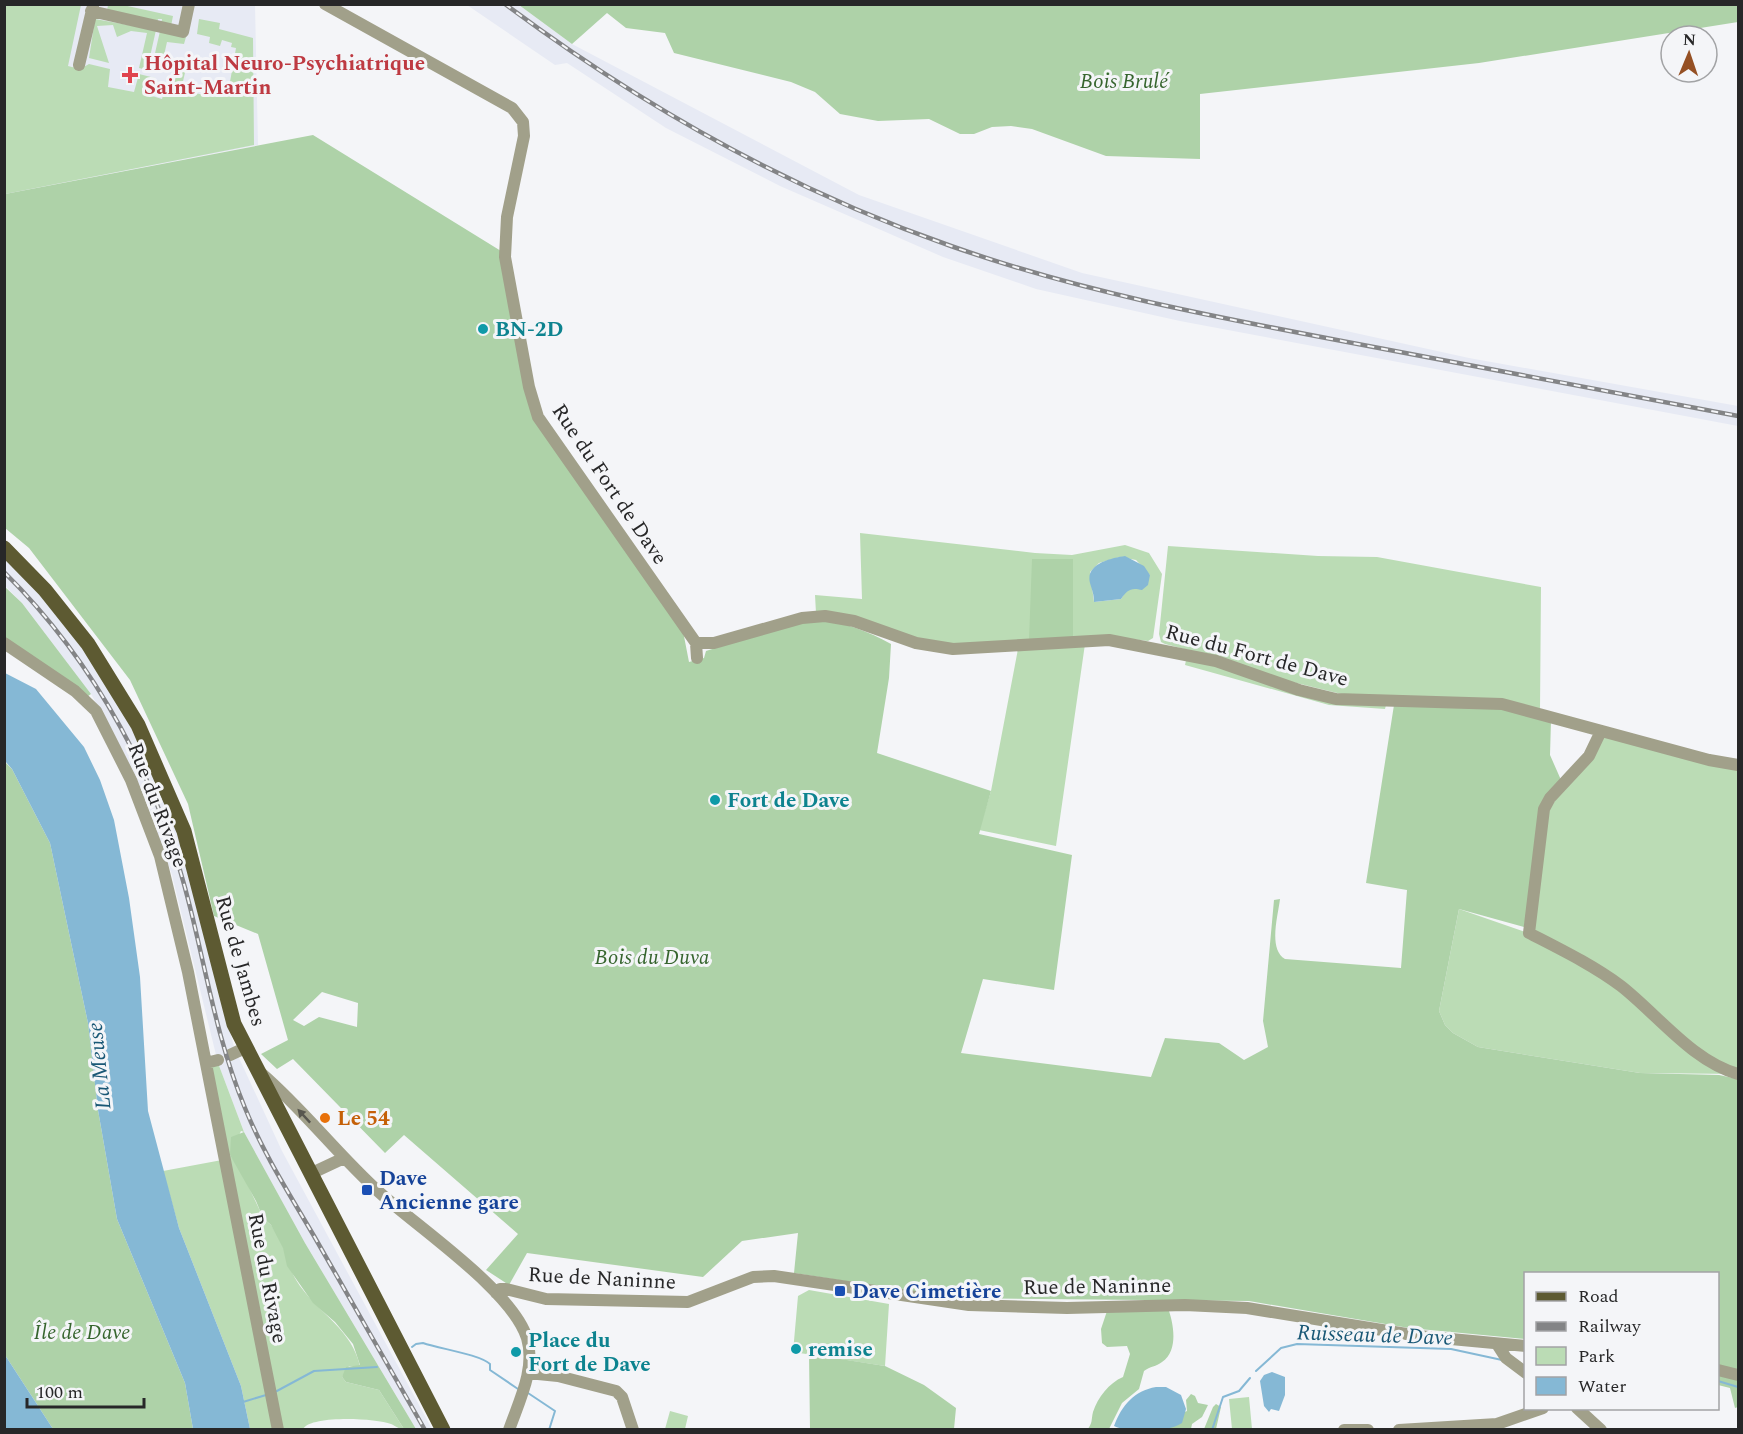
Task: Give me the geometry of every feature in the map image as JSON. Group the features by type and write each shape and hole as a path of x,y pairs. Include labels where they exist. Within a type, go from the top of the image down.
{"main road":[{"name":"Rue de Jambes","path":"4,548 45,590 88,644 138,725 184,831 226,1002 245,1048 312,1173 443,1430"}],"street":[{"name":"Rue du Fort de Dave","path":"325,4 512,108 523,122 523,149 505,232 506,257 529,387 538,417 696,644 714,643 802,618 825,616 854,621 916,643 953,649 1109,639 1207,658 1323,697 1350,701 1502,704 1709,760 1738,765"},
{"path":"79,65 92,8 183,32 186,5"},
{"name":"Rue du Rivage","path":"4,642 91,705 131,780 160,856 218,1059 278,1430"},
{"path":"696,644 697,658"},
{"path":"1601,731 1589,756 1550,798 1544,809 1529,933 1576,957 1621,986 1694,1050 1733,1073"},
{"path":"218,1059 245,1048"},
{"path":"255,1067 379,1192 454,1253 496,1293 524,1329 529,1352 528,1372 508,1430"},
{"path":"312,1173 344,1158"},
{"name":"Rue de Naninne","path":"496,1293 500,1289 506,1289 546,1299 688,1302 747,1279 774,1276 982,1306 1067,1308 1185,1305 1247,1308 1391,1332 1524,1346"},
{"path":"1497,1344 1506,1358 1524,1372"},
{"path":"1719,1370 1738,1375"},
{"path":"528,1372 558,1376 616,1391 622,1397 633,1430"},
{"path":"1399,1430 1497,1424 1537,1410"},
{"path":"1579,1410 1601,1430"},
{"path":"1344,1430 1368,1430"}],"shaded area":[{"name":"Hôpital Neuro-Psychiatrique Saint-Martin","path":"5,5 255,5 258,145 5,194"},
{"path":"467,5 519,5 572,44 859,195 1082,273 1469,358 1738,406 1738,426 1180,321 1036,289 943,257 780,186 666,128 567,63 555,65"},
{"path":"4,548 88,644 170,796 234,1047 282,1151 432,1429 416,1429 305,1243 244,1132 218,1063 172,875 150,811 133,770 91,694 22,603 5,586"}],"green space":[{"name":"Bois Brulé","path":"1738,4 1738,22 1719,25 1659,24 1659,35 1479,63 1200,94 1200,159 1106,156 1032,129 1011,126 992,127 974,134 960,134 929,119 878,121 840,114 815,92 791,82 674,53 665,33 626,28 607,13 572,44 519,5"},
{"name":"Hôpital Neuro-Psychiatrique Saint-Martin","path":"5,5 81,5 68,66 80,69 89,64 110,69 108,87 134,92 139,74 155,78 149,95 162,99 164,92 172,93 179,63 187,64 181,90 209,96 211,91 228,93 236,48 231,47 232,43 222,40 220,46 209,43 210,37 197,34 199,19 220,23 219,29 253,38 254,145 5,194"},
{"path":"108,5 123,5 173,16 171,26 161,24 162,19 158,19 157,23 107,11"},
{"path":"95,19 156,30 147,70 139,68 147,33 131,31 117,37 113,25 97,26 109,63 89,58"},
{"path":"160,31 186,37 184,44 167,42 160,73 151,71"},
{"name":"Bois du Duva","path":"313,135 501,251 534,417 682,626 689,662 704,658 706,651 805,622 837,623 865,631 891,644 889,678 877,753 991,791 979,834 1072,855 1054,990 983,979 961,1053 1151,1077 1165,1038 1219,1043 1244,1060 1268,1047 1263,1021 1274,900 1280,899 1275,940 1280,954 1285,959 1401,968 1407,890 1366,883 1394,705 1501,706 1551,720 1550,755 1561,780 1549,792 1524,927 1459,909 1439,1011 1445,1025 1453,1033 1478,1047 1640,1073 1719,1075 1738,1079 1738,1407 1735,1408 1730,1388 1719,1385 1719,1272 1524,1272 1524,1339 1409,1328 1249,1301 953,1298 794,1273 798,1233 742,1241 703,1277 527,1253 509,1285 486,1270 518,1234 404,1135 385,1153 293,1059 277,1069 261,1054 288,1040 258,934 214,916 188,804 130,680 29,548 5,528 5,194","holes":["322,992 358,1003 357,1027 319,1017 304,1026 293,1020"]},
{"path":"860,533 1035,553 1072,555 1125,545 1149,553 1162,574 1153,638 1148,641 1122,638 1073,638 1073,560 1029,640 974,645 930,642 816,613 815,595 862,599","holes":["1120,557 1136,560 1150,575 1126,591 1121,599 1094,602 1090,572 1099,563"]},
{"path":"1168,546 1318,556 1377,557 1541,587 1540,710 1328,694 1215,657 1165,644 1161,642 1159,634"},
{"path":"1032,559 1073,559 1073,638 1029,640"},
{"path":"4,586 22,603 91,694 81,701 5,646"},
{"path":"1085,644 1056,846 979,830 991,791 1018,649"},
{"path":"1187,656 1386,705 1385,709 1329,705 1185,665"},
{"path":"1601,731 1738,765 1738,1074 1640,1073 1478,1047 1453,1033 1445,1025 1439,1011 1459,909 1528,933 1541,822"},
{"name":"Île de Dave","path":"4,761 12,769 50,843 88,1023 98,1110 117,1219 185,1383 193,1429 53,1429 5,1355"},
{"path":"218,1063 244,1132 241,1131 230,1155 244,1177 263,1217 278,1237 297,1281 308,1296 343,1332 356,1353 360,1366 349,1366 342,1377 346,1382 379,1390 404,1429 383,1422 344,1419 318,1421 303,1429 281,1429 210,1065"},
{"path":"244,1132 305,1243 416,1429 404,1429 379,1390 346,1382 342,1377 346,1367 360,1365 353,1344 335,1322 313,1303 287,1266 283,1248 271,1225 263,1218 230,1155 231,1137"},
{"path":"222,1160 275,1429 250,1429 241,1386 179,1228 163,1171"},
{"path":"809,1290 889,1304 885,1366 793,1352 798,1296"},
{"path":"1107,1311 1169,1311 1173,1345 1171,1352 1162,1362 1144,1371 1139,1389 1122,1403 1109,1429 1087,1430 1101,1396 1113,1383 1123,1377 1130,1354 1127,1346 1107,1347 1102,1343 1101,1329"},
{"path":"809,1354 885,1366 924,1385 956,1408 954,1429 810,1429"},
{"path":"1191,1394 1195,1396 1198,1403 1208,1405 1202,1417 1192,1424 1191,1429 1142,1430 1187,1411 1186,1400"},
{"path":"1249,1397 1252,1429 1232,1429 1229,1399"},
{"path":"1216,1404 1221,1407 1216,1429 1204,1429 1213,1407"},
{"path":"670,1411 688,1416 685,1429 665,1429"}],"water":[{"path":"1125,556 1144,566 1150,575 1148,585 1142,590 1130,590 1121,599 1094,602 1089,576 1091,571 1100,563"},
{"name":"La Meuse","path":"5,673 36,689 84,747 100,780 114,820 129,898 140,977 148,1111 179,1228 241,1386 250,1429 193,1429 185,1383 117,1219 98,1110 88,1023 50,843 12,769 5,761"},
{"path":"5,1355 53,1429 5,1429"},
{"path":"1272,1372 1285,1377 1285,1395 1279,1411 1271,1409 1269,1412 1264,1406 1260,1381 1264,1375"},
{"path":"1156,1387 1166,1387 1181,1395 1186,1409 1182,1423 1167,1429 1148,1431 1121,1429 1114,1426 1130,1400 1141,1392"}],"waterway":[{"name":"Ruisseau de Dave","path":"412,1347 423,1343 485,1360 490,1364 490,1370 518,1389"},
{"name":"Ruisseau de Dave","path":"1256,1371 1281,1348 1297,1344 1451,1349 1502,1360"},
{"name":"Ruisseau de Dave","path":"275,1392 314,1371 377,1367"},
{"name":"Ruisseau de Dave","path":"1212,1430 1223,1397 1239,1391 1250,1378"},
{"name":"Ruisseau de Dave","path":"1719,1381 1738,1387"},
{"name":"Ruisseau de Dave","path":"528,1393 555,1411 549,1430"},
{"name":"Ruisseau de Dave","path":"243,1402 266,1395"}],"railway":[{"path":"505,4 610,77 719,142 833,199 951,246 1047,276 1194,312 1738,416"},
{"path":"4,572 68,645 96,685 142,770 177,860 227,1059 252,1125 277,1174 425,1430"}],"place":[{"name":"Hôpital Neuro-Psychiatrique Saint-Martin","path":"130,75"},
{"name":"BN-2D","path":"483,329"},
{"name":"Fort de Dave","path":"715,800"},
{"name":"Le 54","path":"325,1118"},
{"name":"Dave Ancienne gare","path":"367,1190"},
{"name":"Dave Cimetière","path":"840,1291"},
{"name":"remise","path":"796,1349"},
{"name":"Place du Fort de Dave","path":"516,1352"}]}
